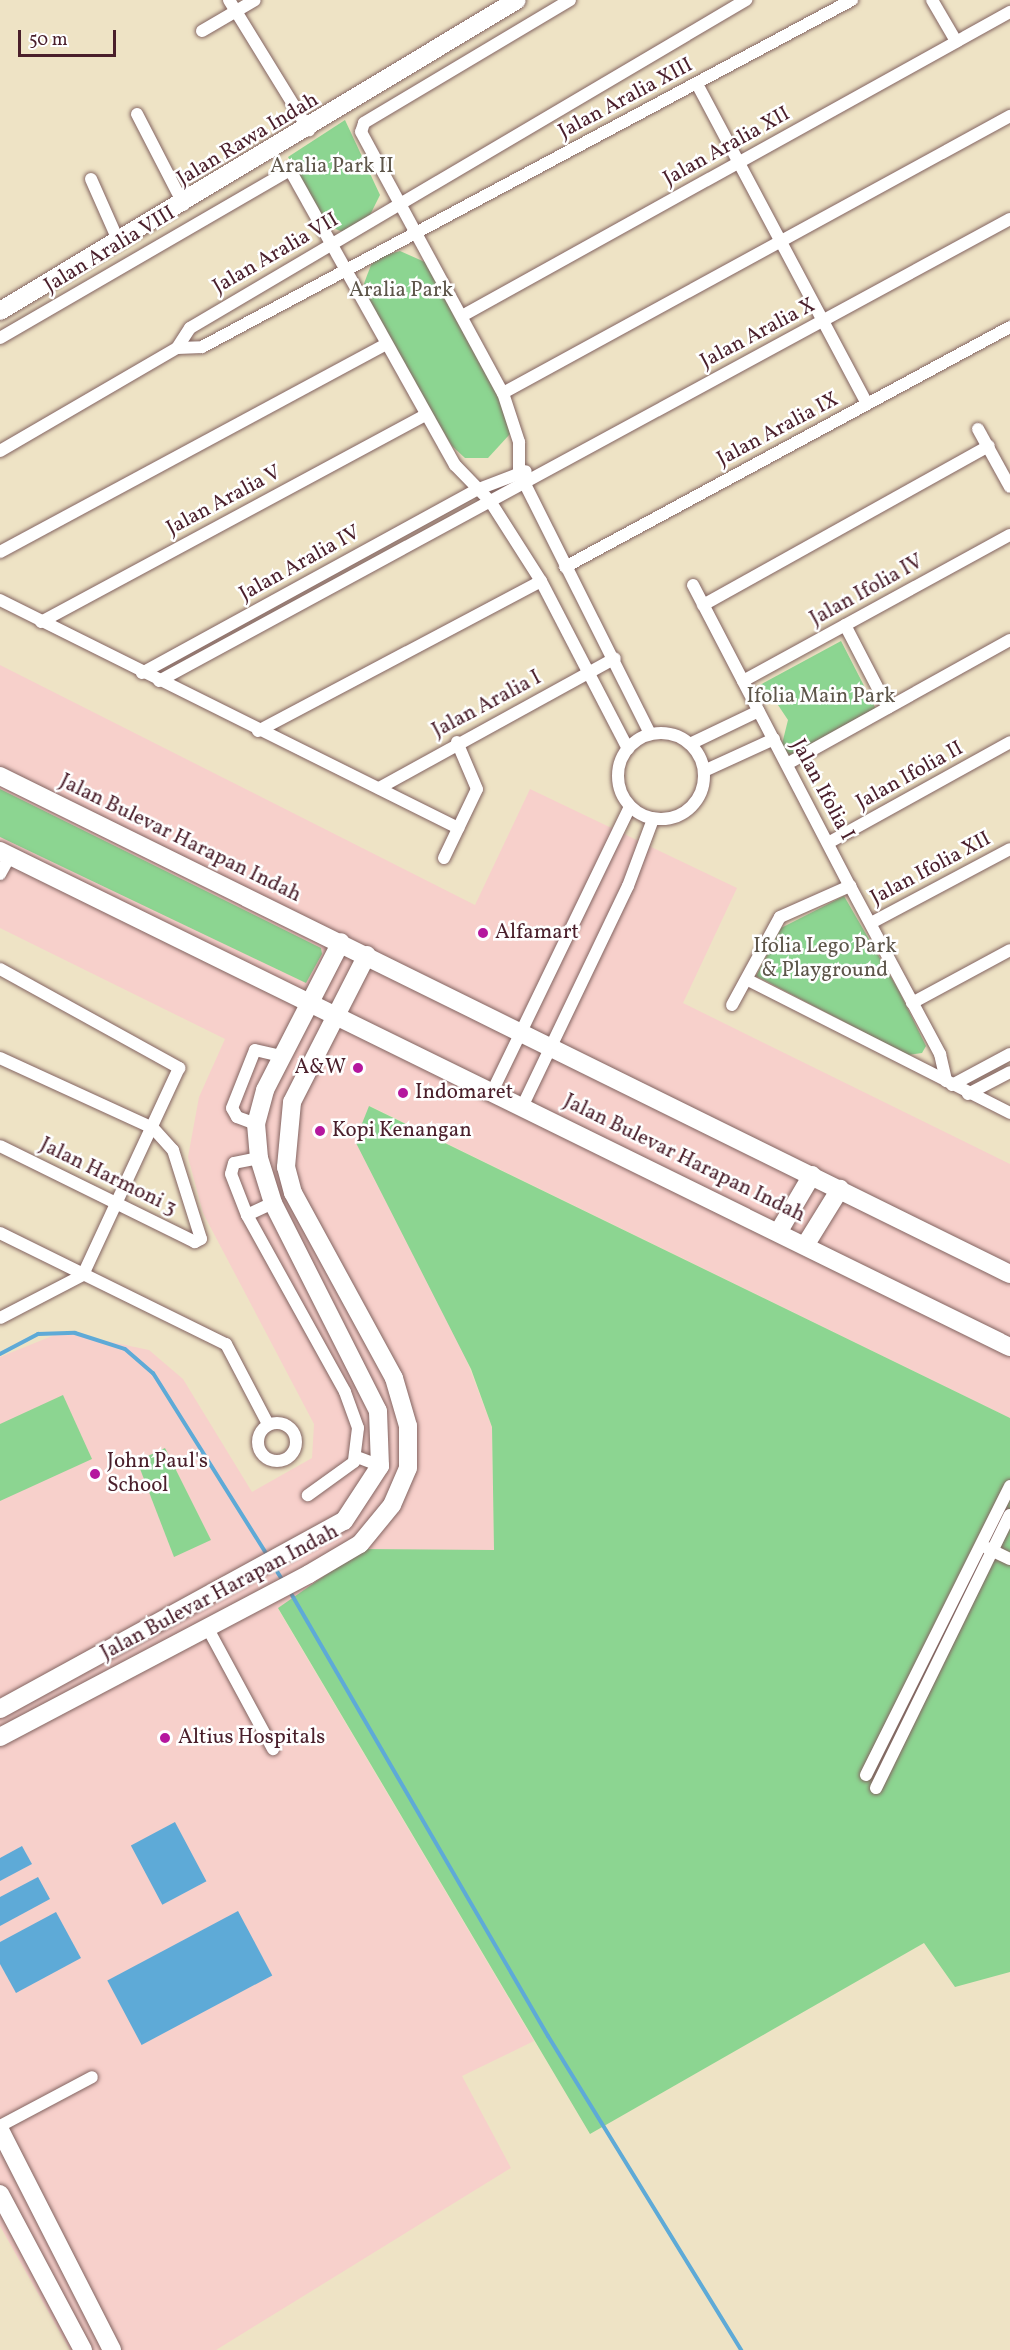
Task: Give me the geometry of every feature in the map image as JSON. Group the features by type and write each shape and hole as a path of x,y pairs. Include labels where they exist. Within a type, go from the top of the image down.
{"street":[{"path":"229,0 309,130"},
{"path":"202,31 255,0"},
{"name":"Jalan Rawa Indah","path":"0,311 309,130 517,0"},
{"path":"570,0 363,125 361,135 404,204 416,231 503,393 519,442 522,478 615,658 650,735"},
{"name":"Jalan Aralia VII","path":"0,452 177,348 190,328 328,245 404,204 746,0"},
{"name":"Jalan Aralia XIII","path":"342,270 852,0"},
{"path":"932,0 956,41"},
{"name":"Jalan Aralia XII","path":"462,316 1010,12"},
{"path":"697,84 777,239 867,404"},
{"path":"137,114 183,205"},
{"path":"503,393 777,239 1010,116"},
{"name":"Jalan Aralia VIII","path":"0,338 287,168 296,176 328,245"},
{"path":"91,179 118,240"},
{"name":"Jalan Aralia X","path":"522,478 823,321 1010,219"},
{"path":"328,245 425,415 476,490 490,501 541,581 591,671 628,749"},
{"name":"Jalan Aralia VII","path":"177,348 202,347 342,270"},
{"name":"Jalan Aralia IX","path":"566,567 1010,327"},
{"path":"0,552 384,345"},
{"name":"Jalan Aralia V","path":"41,622 425,415"},
{"path":"978,429 1010,486"},
{"path":"704,605 988,447"},
{"path":"159,681 490,501 522,478"},
{"name":"Jalan Aralia IV","path":"142,673 476,490 522,478"},
{"name":"Jalan Ifolia IV","path":"743,681 1010,535"},
{"path":"258,731 541,581"},
{"name":"Jalan Ifolia I","path":"693,585 940,1054 949,1083"},
{"path":"0,600 258,731 458,828"},
{"path":"845,625 888,708"},
{"path":"787,764 1010,640"},
{"name":"Jalan Aralia I","path":"379,788 457,742 615,658"},
{"path":"690,744 759,711"},
{"path":"664,733 690,744 704,771 699,794 684,813 653,819 630,806 618,778 628,749 650,735 664,733"},
{"path":"704,771 774,739"},
{"path":"444,858 477,778 457,742"},
{"name":"Jalan Ifolia II","path":"828,843 1010,742"},
{"name":"Jalan Bulevar Harapan Indah","path":"0,776 524,1032 1010,1274"},
{"path":"493,1090 524,1032 630,806"},
{"path":"524,1105 628,886 653,819"},
{"name":"Jalan Ifolia XII","path":"871,923 1010,849"},
{"path":"0,874 5,853"},
{"name":"Jalan Bulevar Harapan Indah","path":"5,853 524,1105 1010,1347"},
{"path":"732,1005 748,980 780,917 850,885"},
{"path":"340,942 281,1056 256,1124 259,1158 273,1203 367,1381 380,1420 380,1466 357,1457"},
{"path":"912,1003 1010,950"},
{"name":"Jalan Bulevar Harapan Indah","path":"0,1737 309,1574 360,1544 378,1525 408,1468 408,1425 394,1378 293,1192 286,1167 292,1102 367,955"},
{"path":"0,969 177,1062 179,1071 153,1128 112,1202 83,1275 0,1317"},
{"path":"748,980 1010,1113"},
{"path":"256,1124 237,1117 232,1108 255,1050 281,1056"},
{"path":"949,1083 1010,1054"},
{"path":"0,1058 153,1128"},
{"path":"969,1094 1010,1072"},
{"name":"Jalan Harmoni 3","path":"0,1146 112,1202 200,1240 172,1150 153,1128"},
{"path":"259,1158 231,1168 247,1215 345,1392 358,1428 357,1457"},
{"path":"779,1231 812,1175"},
{"path":"806,1244 840,1189"},
{"path":"247,1215 273,1203"},
{"path":"0,1233 226,1344 268,1424"},
{"path":"345,1392 367,1381"},
{"path":"308,1495 357,1457"},
{"name":"Jalan Bulevar Harapan Indah","path":"0,1710 241,1580 344,1521 380,1466"},
{"path":"866,1775 1010,1486"},
{"path":"876,1788 1010,1515"},
{"path":"981,1545 1010,1559"},
{"path":"207,1627 273,1749"},
{"path":"120,1645 132,1667"},
{"path":"92,2077 0,2128 112,2350"},
{"path":"0,2194 83,2350"}],"shaded area":[{"path":"0,665 475,905 530,789 737,888 683,1003 1010,1164 1010,1418 370,1106 492,1427 494,1550 433,1552 278,1609 534,2041 462,2076 511,2168 216,2350 70,2350 0,2226 0,1357 62,1332 149,1350 183,1379 252,1492 312,1458 314,1424 203,1213 188,1157 199,1097 225,1039 0,928"}],"green space":[{"name":"Aralia Park II","path":"345,120 380,195 369,217 343,232 328,226 288,157"},
{"name":"Aralia Park","path":"400,251 427,263 507,407 510,434 488,458 465,458 452,446 360,294 371,265 379,257"},
{"name":"Ifolia Main Park","path":"841,641 877,711 791,759 782,744 788,720 776,702 764,702 756,687"},
{"path":"0,789 321,948 322,954 306,983 0,837"},
{"name":"Ifolia Lego Park & Playground","path":"844,896 899,991 926,1046 922,1053 908,1055 756,976 781,928"},
{"path":"369,1106 1010,1418 1010,1972 955,1987 924,1943 590,2134 278,1608 363,1549 494,1550 492,1427 471,1369 355,1141"},
{"path":"63,1395 92,1459 0,1501 0,1424"},
{"path":"165,1448 211,1540 174,1557 137,1461"}],"water":[{"path":"175,1822 206,1881 162,1905 131,1845"},
{"path":"22,1846 32,1864 0,1881 0,1858"},
{"path":"38,1877 50,1899 0,1926 0,1897"},
{"path":"238,1911 272,1975 142,2045 107,1980"},
{"path":"56,1912 81,1958 16,1993 0,1964 0,1942"}],"waterway":[{"path":"0,1354 38,1334 75,1333 125,1349 153,1373 268,1556"},
{"path":"273,1565 283,1581"},
{"path":"289,1590 548,2036 741,2350"}],"place":[{"name":"Alfamart","path":"483,933"},
{"name":"A&W","path":"358,1068"},
{"name":"Indomaret","path":"403,1093"},
{"name":"Kopi Kenangan","path":"320,1131"},
{"name":"John Paul's School","path":"95,1474"},
{"name":"Altius Hospitals","path":"165,1738"}]}
